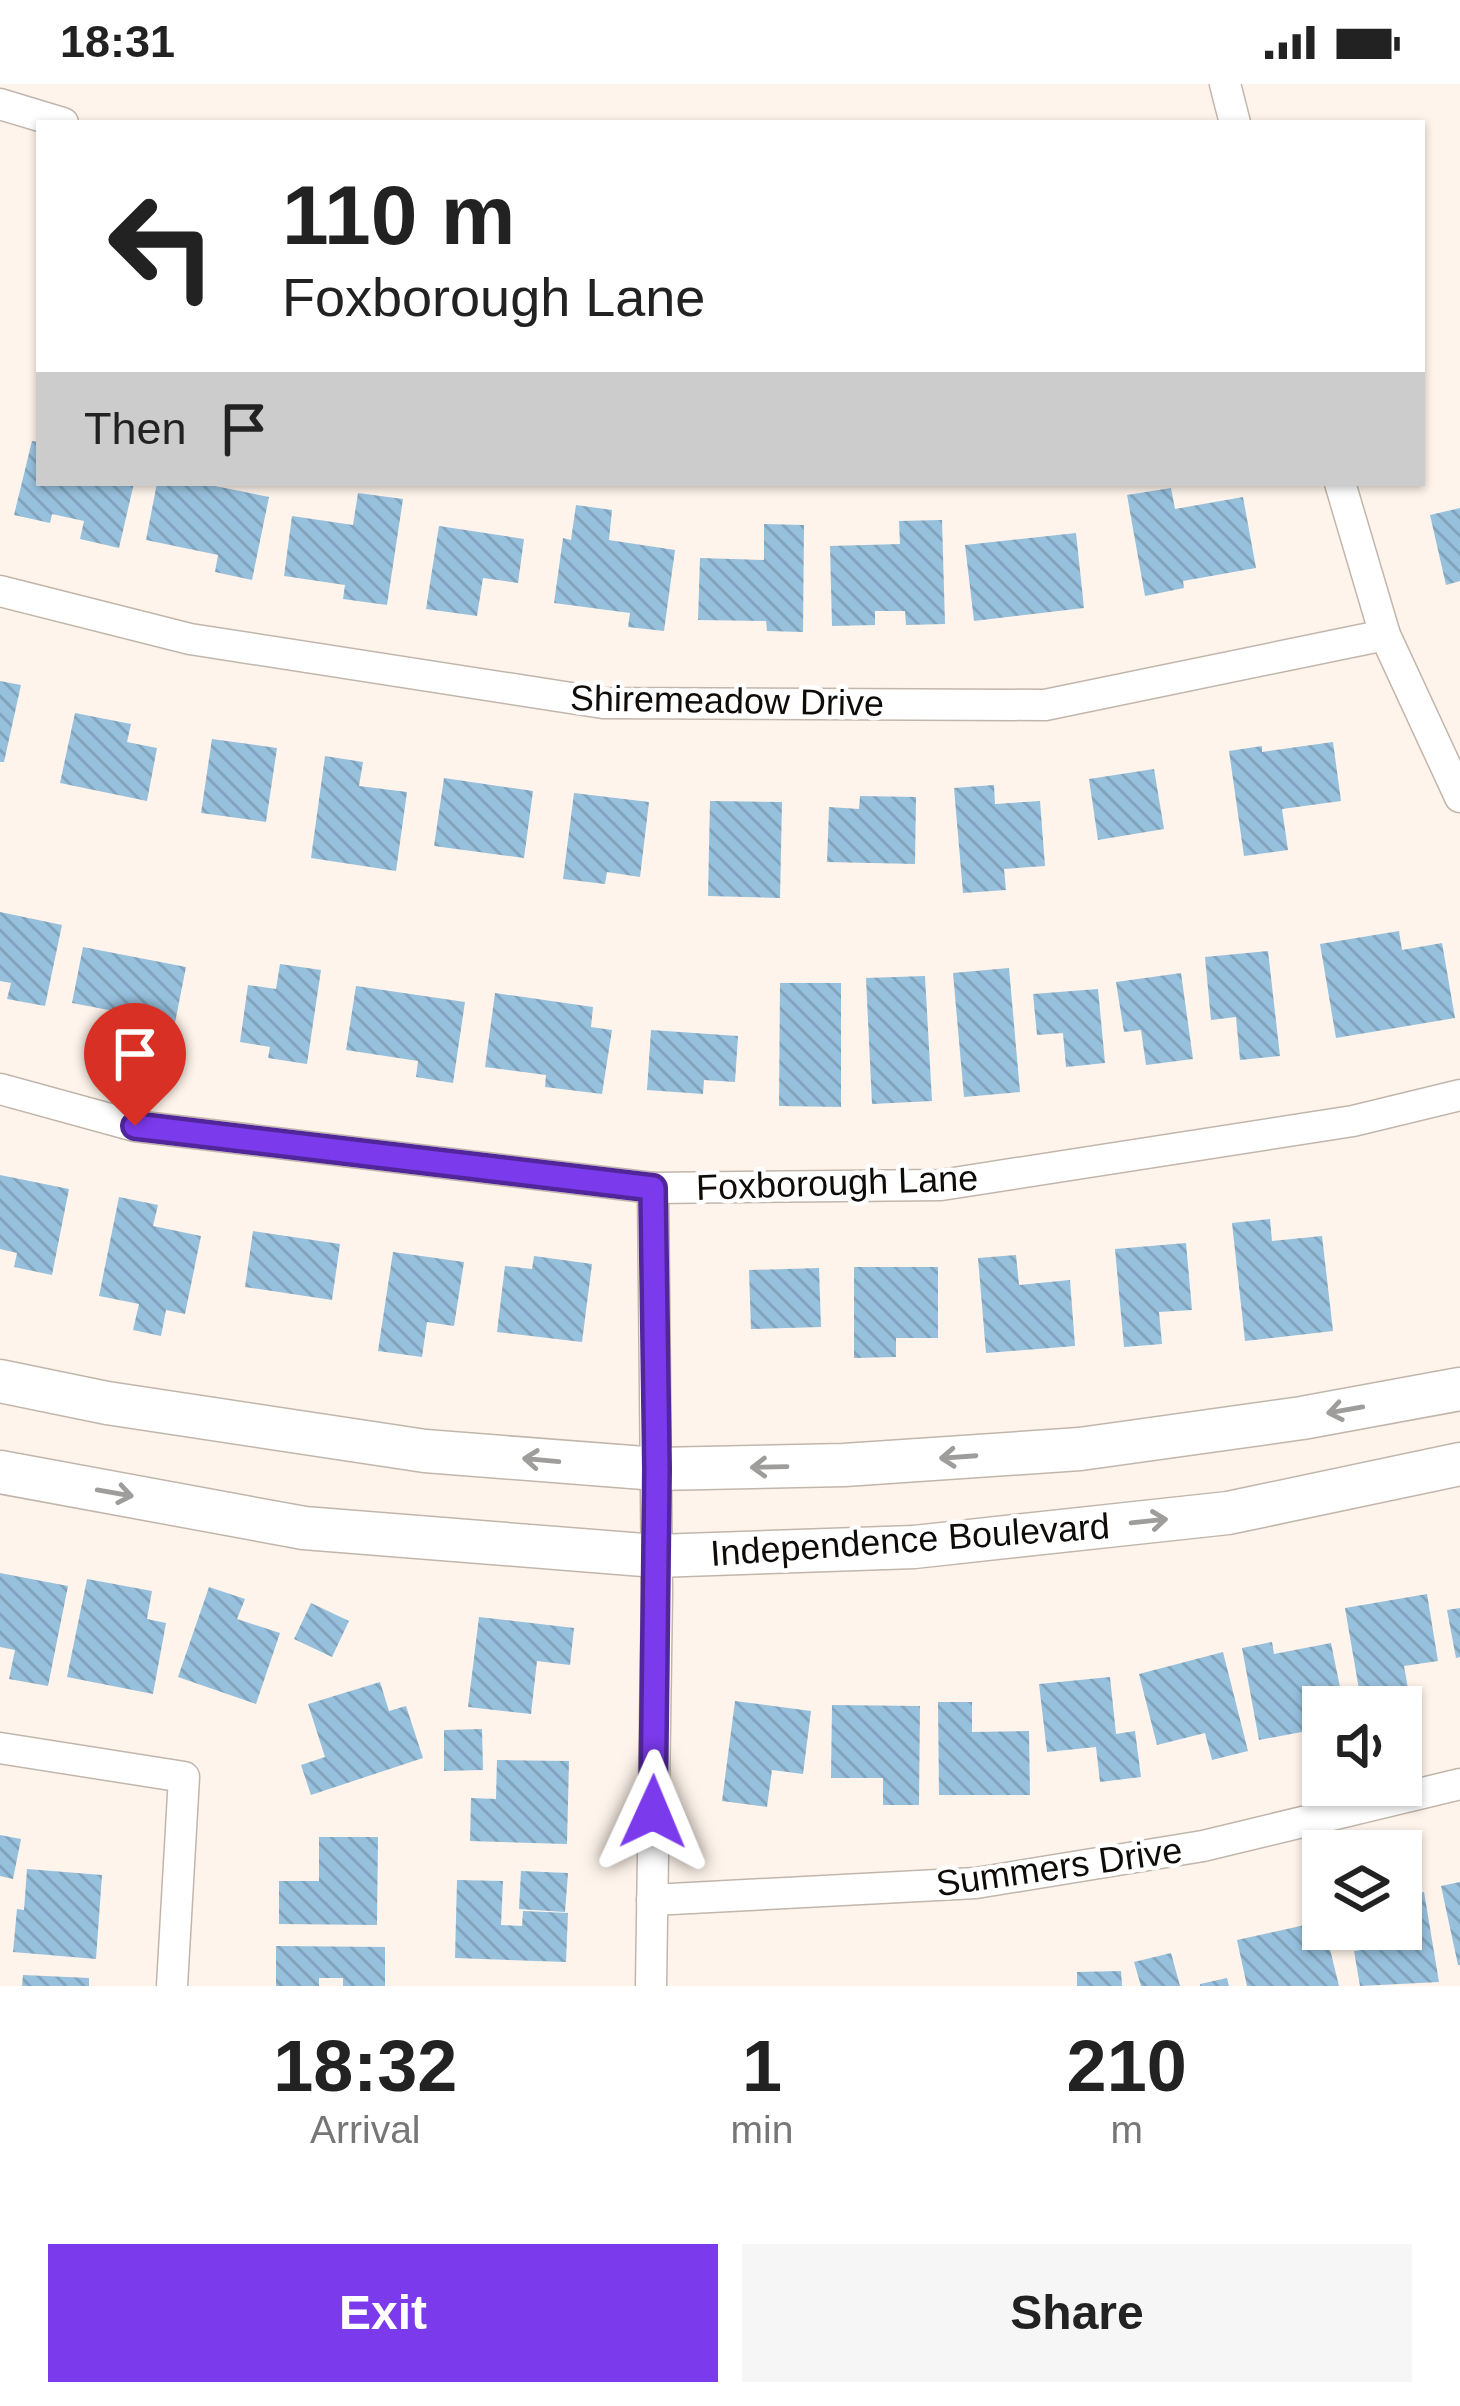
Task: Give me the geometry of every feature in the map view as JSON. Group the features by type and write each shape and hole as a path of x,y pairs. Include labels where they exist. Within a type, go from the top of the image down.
{"main road":[{"path":"0,1381 106,1403 425,1450 657,1469 844,1466 1080,1449 1302,1418 1460,1389"},
{"name":"Independence Boulevard","path":"0,1472 304,1528 656,1556 914,1547 1228,1513 1460,1464"}],"street":[{"path":"1225,84 1234,120"},
{"path":"0,104 53,120"},
{"path":"1341,486 1385,635 1460,797"},
{"name":"Shiremeadow Drive","path":"0,591 190,639 603,703 1045,705 1385,635"},
{"name":"Foxborough Lane","path":"0,1089 135,1126 653,1188 941,1185 1353,1121 1460,1095"},
{"path":"651,1986 657,1469 653,1188"},
{"path":"0,1748 184,1777 172,1986"},
{"name":"Summers Drive","path":"652,1900 976,1883 1203,1846 1460,1784"}],"building":[{"path":"32,441 36,442 36,486 133,486 119,548 80,539 84,521 52,514 50,523 14,515"},
{"path":"156,486 215,486 269,497 252,580 215,572 218,555 146,540"},
{"path":"1171,488 1175,509 1243,497 1256,568 1183,581 1184,588 1145,596 1127,495"},
{"path":"358,493 403,499 387,605 343,599 345,585 284,576 292,516 353,525"},
{"path":"576,505 612,510 609,540 675,550 664,631 628,627 630,613 554,603 563,538 571,540"},
{"path":"1460,508 1460,581 1446,585 1430,515"},
{"path":"942,520 945,624 906,625 905,611 875,611 875,625 832,626 830,546 900,544 899,521"},
{"path":"764,524 804,525 803,632 767,631 766,621 698,620 700,558 764,560"},
{"path":"439,526 524,539 518,583 483,578 477,616 426,609"},
{"path":"1076,533 1084,608 974,621 965,545"},
{"path":"0,681 21,685 4,762 0,762"},
{"path":"75,713 131,724 127,742 157,748 147,801 60,783"},
{"path":"212,739 277,748 266,822 201,813"},
{"path":"1333,742 1341,801 1282,809 1288,850 1244,856 1229,751 1262,746 1262,752"},
{"path":"325,756 363,762 359,786 407,792 396,871 311,858"},
{"path":"1154,769 1164,829 1098,840 1089,779"},
{"path":"444,778 533,791 524,858 434,846"},
{"path":"994,785 995,804 1040,801 1045,866 1004,869 1006,890 963,893 954,788"},
{"path":"574,793 649,802 640,877 607,872 605,884 563,879"},
{"path":"860,796 916,797 915,864 827,862 829,807 859,809"},
{"path":"710,801 782,802 780,898 708,896"},
{"path":"0,912 62,925 45,1006 7,999 11,983 0,981"},
{"path":"1399,931 1402,950 1442,943 1455,1018 1336,1038 1320,944"},
{"path":"83,947 186,967 172,1038 111,1026 114,1011 72,1003"},
{"path":"1268,951 1280,1056 1240,1060 1236,1017 1211,1020 1205,957"},
{"path":"280,964 321,970 307,1064 268,1058 270,1047 240,1042 248,985 276,989"},
{"path":"1009,968 1020,1092 964,1097 953,973"},
{"path":"1181,973 1193,1059 1146,1065 1141,1030 1124,1032 1116,982"},
{"path":"925,976 932,1101 872,1104 866,978"},
{"path":"780,983 841,983 841,1107 779,1106"},
{"path":"356,986 465,1002 453,1083 416,1077 418,1061 346,1050"},
{"path":"1098,989 1105,1063 1066,1067 1063,1033 1037,1035 1033,994"},
{"path":"495,993 593,1007 591,1027 612,1030 602,1094 545,1087 546,1075 485,1067"},
{"path":"651,1030 738,1036 735,1082 704,1080 703,1094 647,1090"},
{"path":"0,1175 69,1189 52,1275 14,1267 17,1253 0,1249"},
{"path":"119,1197 158,1205 153,1226 201,1236 185,1314 166,1310 161,1336 133,1330 139,1304 99,1296"},
{"path":"1270,1219 1272,1241 1322,1236 1333,1331 1245,1341 1232,1223"},
{"path":"253,1231 340,1244 332,1300 245,1287"},
{"path":"1186,1243 1192,1310 1159,1312 1162,1344 1124,1347 1115,1249"},
{"path":"393,1252 464,1262 454,1326 427,1322 422,1357 378,1351"},
{"path":"1016,1255 1019,1285 1070,1280 1075,1346 986,1353 978,1258"},
{"path":"534,1256 592,1264 582,1342 497,1332 505,1266 532,1269"},
{"path":"854,1267 938,1267 938,1338 896,1338 896,1357 854,1358"},
{"path":"819,1268 821,1327 751,1329 749,1270"},
{"path":"0,1573 68,1586 48,1686 9,1679 15,1650 0,1647"},
{"path":"87,1579 152,1591 147,1619 166,1623 153,1694 67,1677"},
{"path":"209,1587 245,1599 237,1619 280,1633 256,1704 178,1677"},
{"path":"1427,1594 1438,1661 1404,1666 1408,1686 1358,1686 1345,1608"},
{"path":"311,1603 349,1621 332,1657 294,1639"},
{"path":"1460,1608 1460,1657 1456,1658 1447,1610"},
{"path":"479,1617 574,1628 570,1665 537,1661 531,1714 468,1707"},
{"path":"1272,1642 1274,1654 1331,1643 1340,1686 1302,1686 1302,1732 1259,1740 1242,1648"},
{"path":"1223,1652 1248,1751 1212,1760 1205,1733 1157,1745 1139,1674"},
{"path":"1110,1677 1116,1734 1135,1731 1141,1777 1100,1782 1096,1747 1047,1752 1039,1684"},
{"path":"380,1682 389,1711 406,1706 423,1758 311,1795 301,1765 325,1757 308,1704"},
{"path":"735,1701 811,1711 803,1774 772,1770 767,1807 722,1801"},
{"path":"938,1702 972,1702 972,1732 1029,1731 1030,1795 939,1795"},
{"path":"832,1705 920,1706 919,1805 883,1805 883,1778 831,1778"},
{"path":"482,1729 483,1770 444,1771 444,1730"},
{"path":"497,1760 569,1761 567,1844 470,1841 471,1798 496,1799"},
{"path":"0,1835 21,1839 13,1879 0,1876"},
{"path":"319,1837 378,1837 377,1925 279,1924 279,1881 319,1881"},
{"path":"27,1869 102,1875 96,1959 13,1952 17,1909 24,1910"},
{"path":"521,1871 568,1873 565,1912 519,1909"},
{"path":"457,1880 503,1881 501,1925 522,1926 523,1911 568,1913 566,1962 455,1958"},
{"path":"1460,1882 1460,1965 1458,1965 1441,1886"},
{"path":"1422,1892 1439,1982 1360,1986 1354,1951 1422,1950"},
{"path":"1302,1926 1302,1950 1330,1950 1339,1986 1247,1986 1237,1940"},
{"path":"276,1946 385,1947 385,1986 343,1986 343,1978 319,1978 319,1986 276,1986"},
{"path":"1171,1953 1180,1986 1141,1986 1134,1962"},
{"path":"1121,1971 1122,1986 1077,1986 1077,1972"},
{"path":"23,1975 89,1978 89,1986 22,1986"},
{"path":"1227,1978 1229,1986 1200,1986 1200,1984"}],"route":[{"path":"135,1126 653,1188 657,1592 653,1812"}]}
